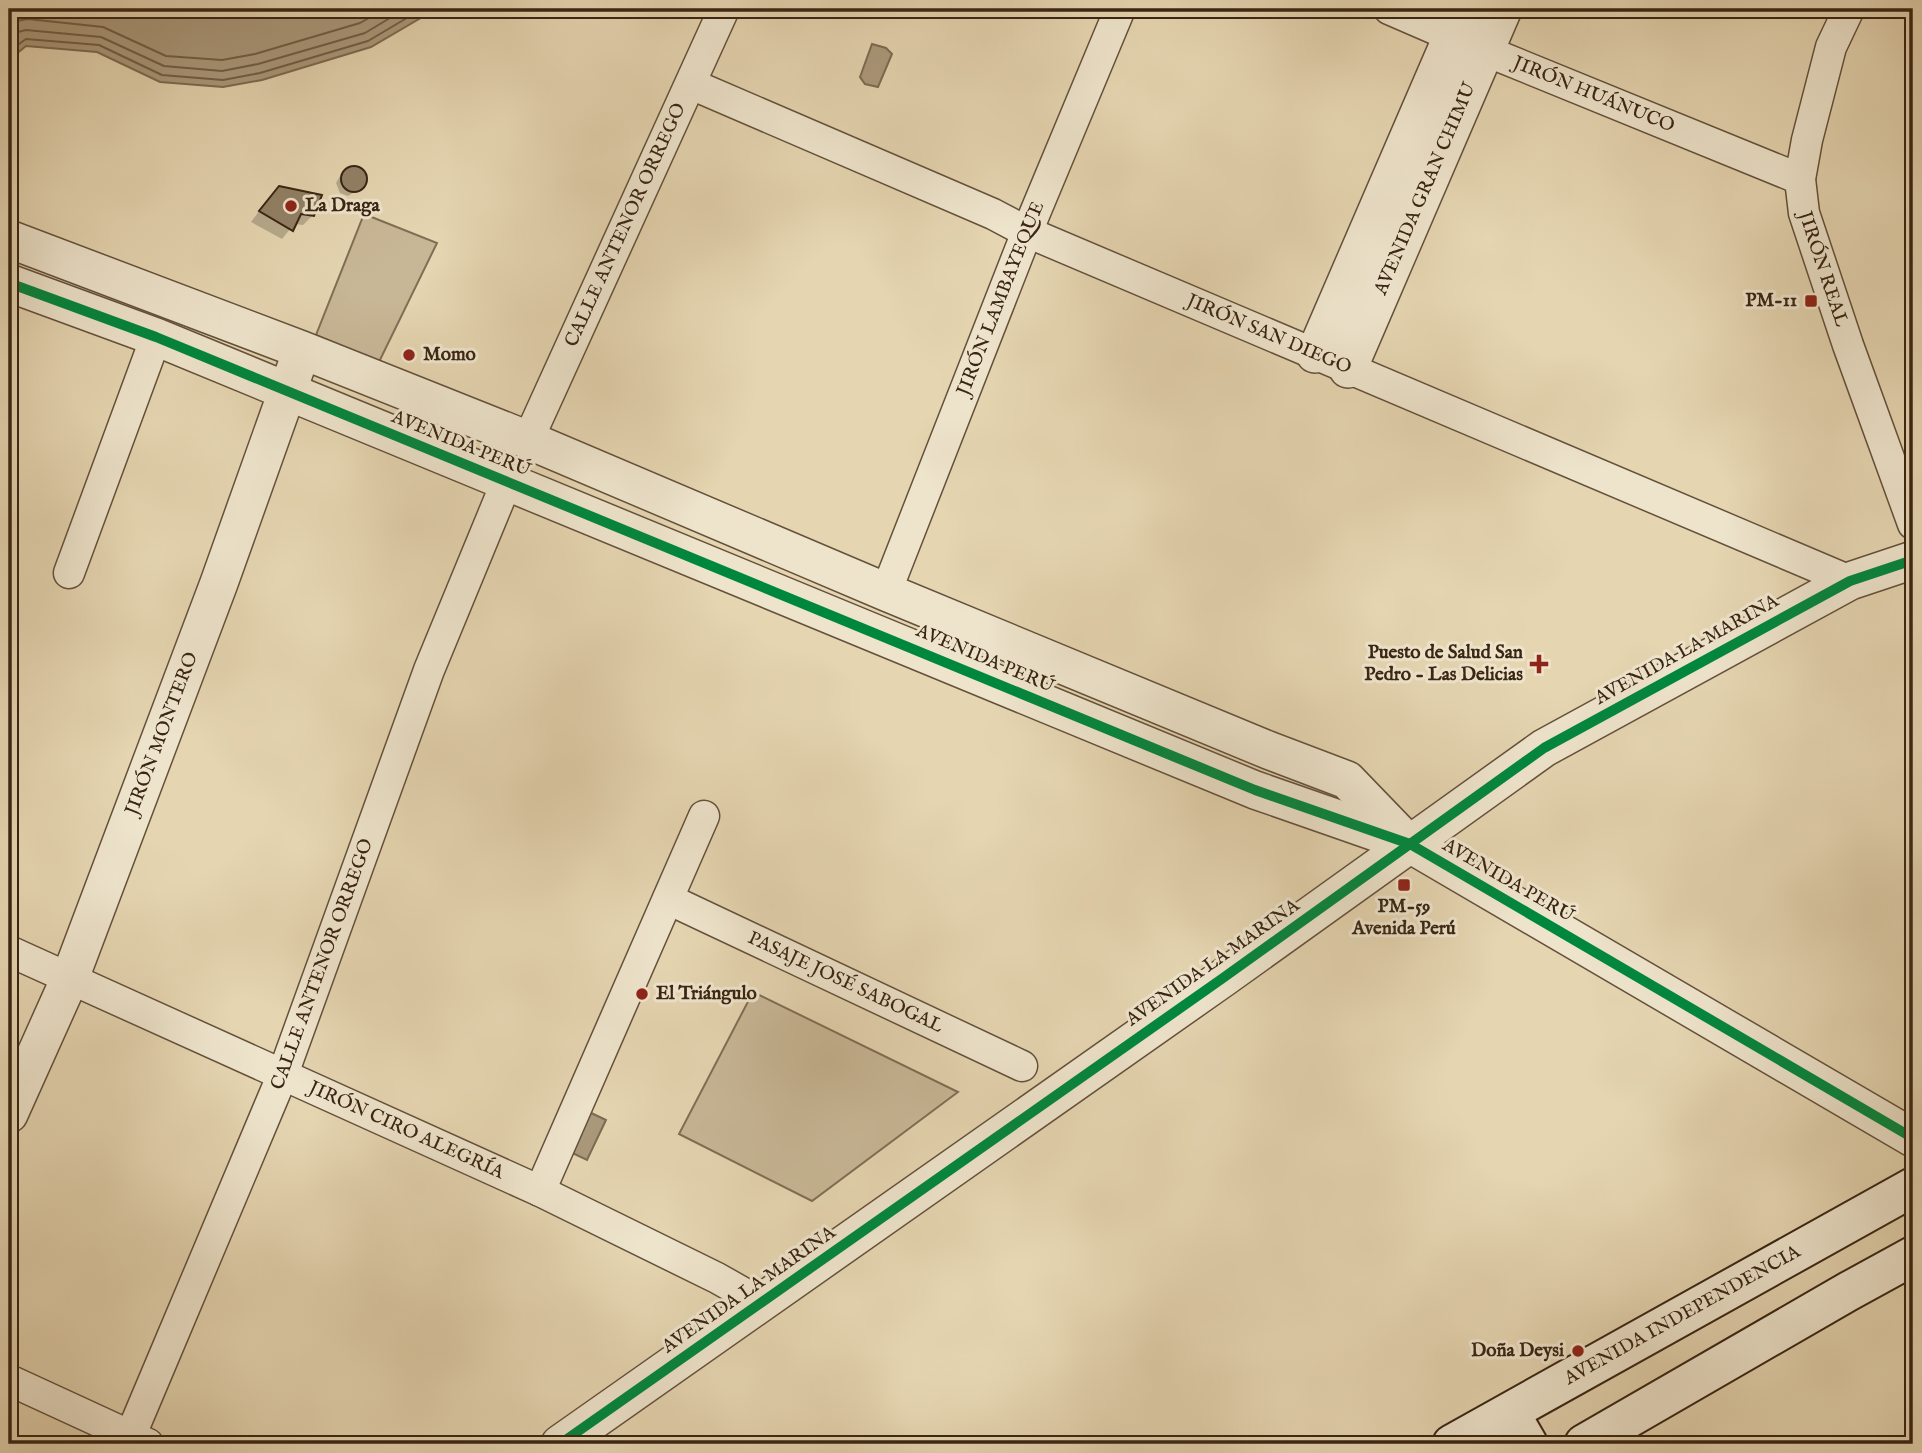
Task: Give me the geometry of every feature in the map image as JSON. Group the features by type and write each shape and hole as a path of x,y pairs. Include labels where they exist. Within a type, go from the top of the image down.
{"main road":[{"name":"AVENIDA INDEPENDENCIA","path":"1452,1444 1519,1429 1913,1187"},
{"path":"1584,1444 1913,1256"}],"street":[{"name":"CALLE ANTENOR ORREGO","path":"528,440 723,9"},
{"name":"JIRÓN LAMBAYEQUE","path":"886,592 1027,232 1120,9"},
{"name":"JIRÓN HUÁNUCO","path":"1389,9 1458,23 1486,51 1800,179"},
{"name":"AVENIDA GRAN CHIMU","path":"1348,369 1503,9"},
{"name":"JIRÓN REAL","path":"1849,9 1832,47 1807,140 1800,179 1804,213 1848,345 1913,524"},
{"name":"AVENIDA GRAN CHIMU","path":"1315,354 1458,23"},
{"name":"JIRÓN SAN DIEGO","path":"691,84 993,214 1027,232 1850,581"},
{"name":"AVENIDA PERÚ","path":"9,239 302,350 528,440 886,592 1347,780 1410,844"},
{"name":"AVENIDA PERÚ","path":"9,283 156,337 1255,790 1410,844 1913,1138"},
{"path":"69,573 156,337"},
{"name":"JIRÓN MONTERO","path":"9,1114 70,978 219,583 302,350"},
{"name":"CALLE ANTENOR ORREGO","path":"136,1441 283,1074 429,670 507,481"},
{"path":"781,594 798,554"},
{"name":"AVENIDA LA MARINA","path":"560,1444 1544,748 1850,581 1913,560"},
{"path":"540,1191 705,816"},
{"name":"PASAJE JOSÉ SABOGAL","path":"668,898 1022,1066"},
{"name":"JIRÓN CIRO ALEGRÍA","path":"9,951 540,1191 717,1278 761,1303"},
{"path":"9,1380 136,1441"}],"shaded area":[{"path":"364,214 437,243 379,362 316,335"},
{"path":"753,992 958,1092 812,1201 679,1134"}],"water":[{"path":"9,9 436,9 371,47 262,80 223,87 160,82 97,52 26,46 9,60"},
{"path":"872,44 886,48 892,54 878,87 865,84 860,77"},
{"path":"585,1110 606,1120 587,1160 566,1150"}],"building":[{"path":"354,166 364,169 367,179 364,189 354,192 344,189 341,179 344,169"},
{"name":"La Draga","path":"279,186 322,195 314,216 301,214 293,231 259,211"}],"cycle path":[{"path":"9,283 156,337 1255,790 1410,844 1913,1138"},
{"path":"560,1444 1223,978 1544,748 1850,581 1913,560"}],"place":[{"name":"La Draga","path":"291,206"},
{"name":"PM-11","path":"1811,301"},
{"name":"Momo","path":"409,355"},
{"name":"Puesto de Salud San Pedro - Las Delicias","path":"1539,664"},
{"name":"PM-59 Avenida Perú","path":"1404,885"},
{"name":"El Triángulo","path":"642,994"},
{"name":"Doña Deysi","path":"1578,1351"}]}
